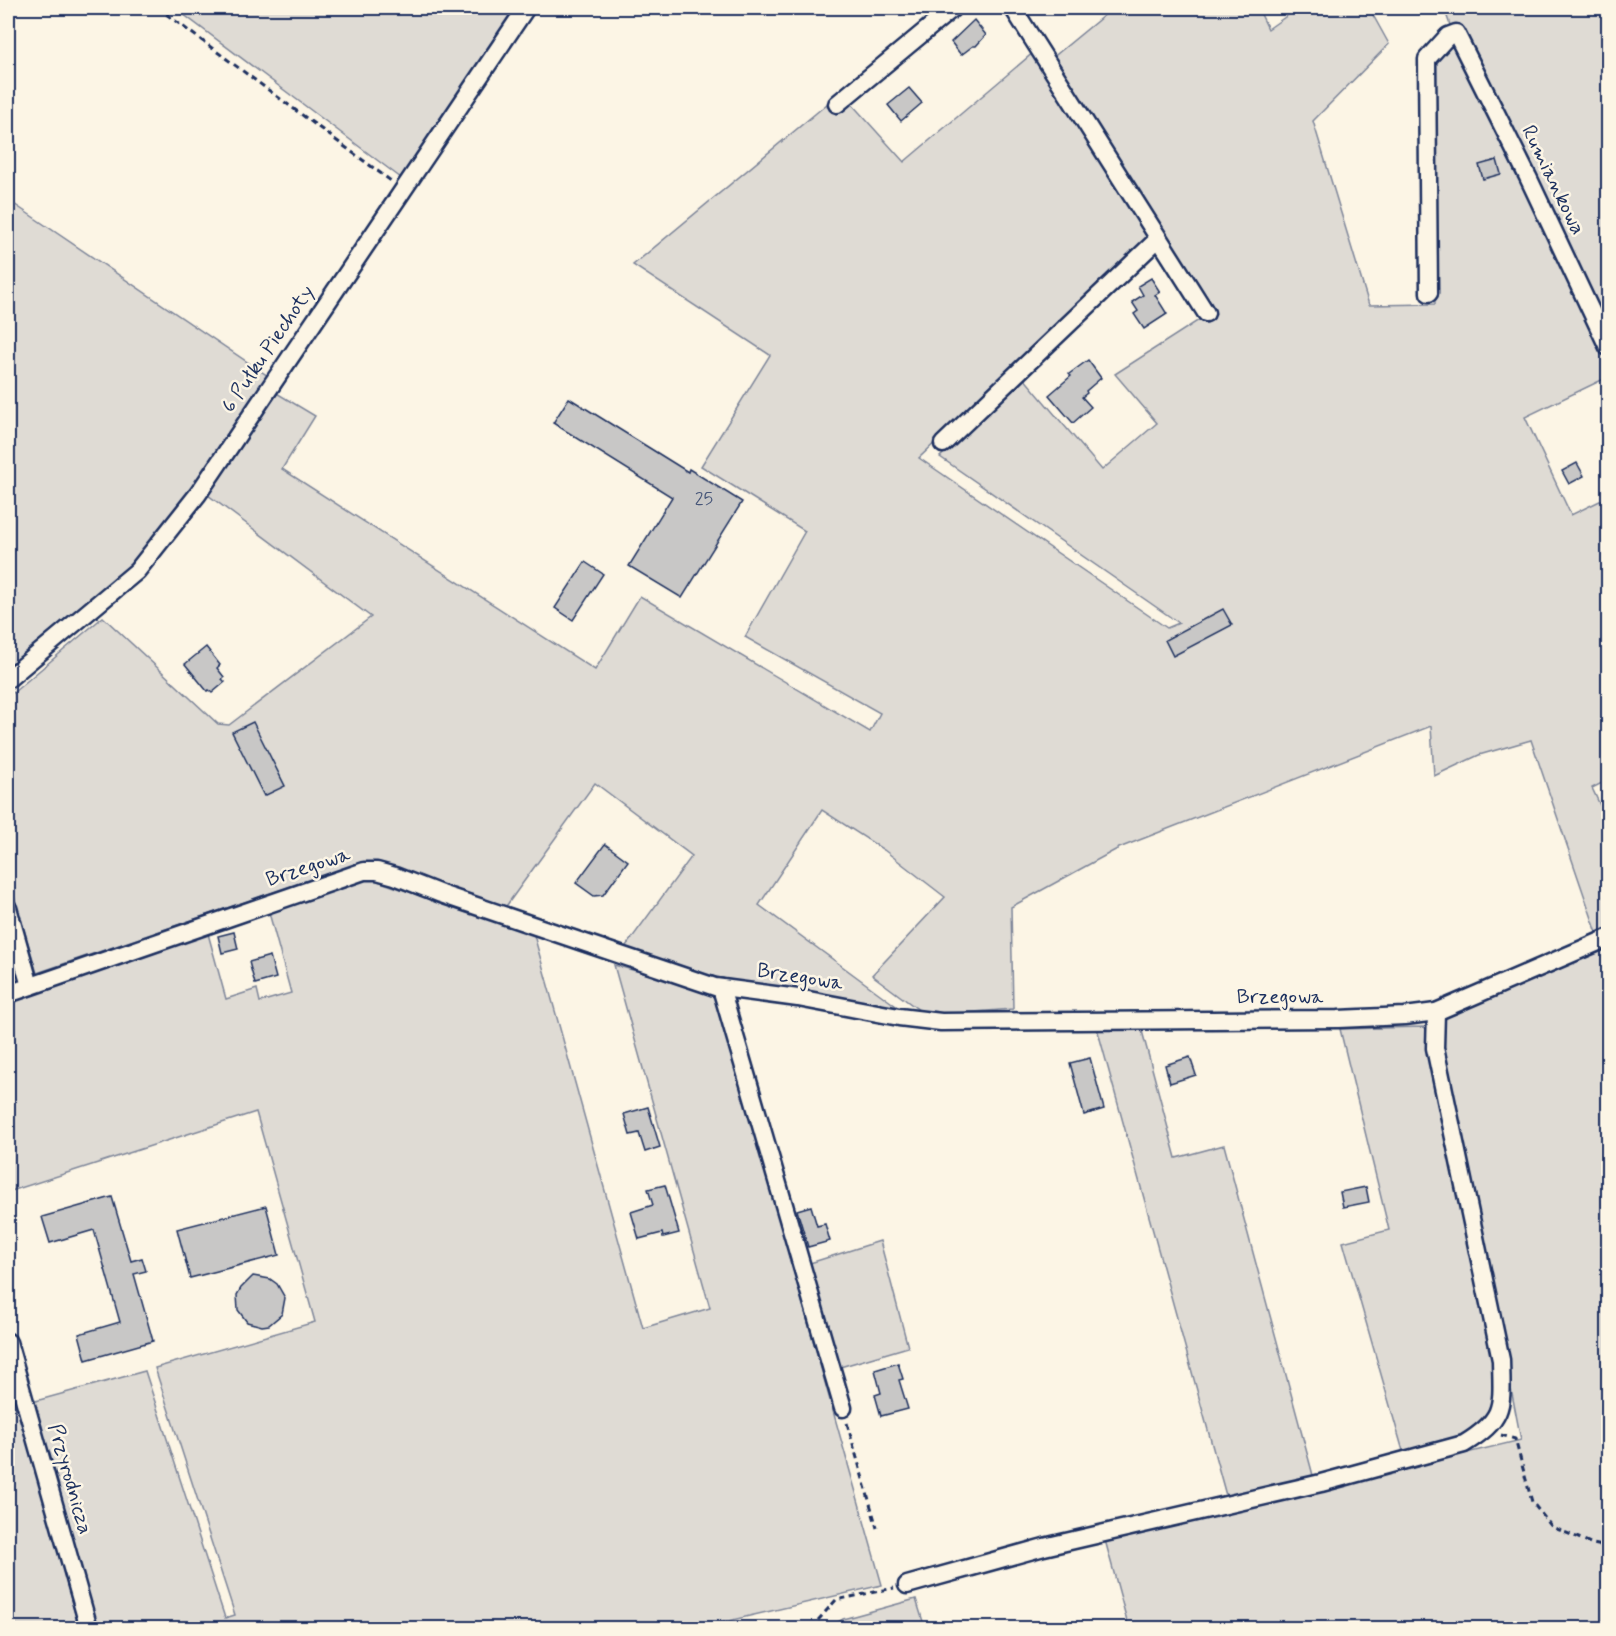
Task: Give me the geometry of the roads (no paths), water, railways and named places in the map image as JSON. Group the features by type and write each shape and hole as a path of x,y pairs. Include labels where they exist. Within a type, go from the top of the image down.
{"street":[{"name":"6 Pułku Piechoty","path":"8,679 137,571 198,494 526,8"},
{"path":"837,104 953,8"},
{"path":"1013,8 1206,313"},
{"name":"Rumiankowa","path":"1429,292 1427,59 1448,36 1456,33 1528,177 1608,347"},
{"path":"943,444 1158,239"},
{"name":"Brzegowa","path":"8,994 364,872 377,871 722,987 941,1022 1338,1019 1405,1016 1436,1012 1608,938"},
{"path":"8,908 30,986"},
{"path":"722,987 843,1408"},
{"path":"907,1585 1044,1547 1332,1480 1464,1444 1484,1431 1497,1417 1501,1394 1501,1360 1435,1048 1436,1012"},
{"name":"Przyrodnicza","path":"8,1342 89,1629"}]}
